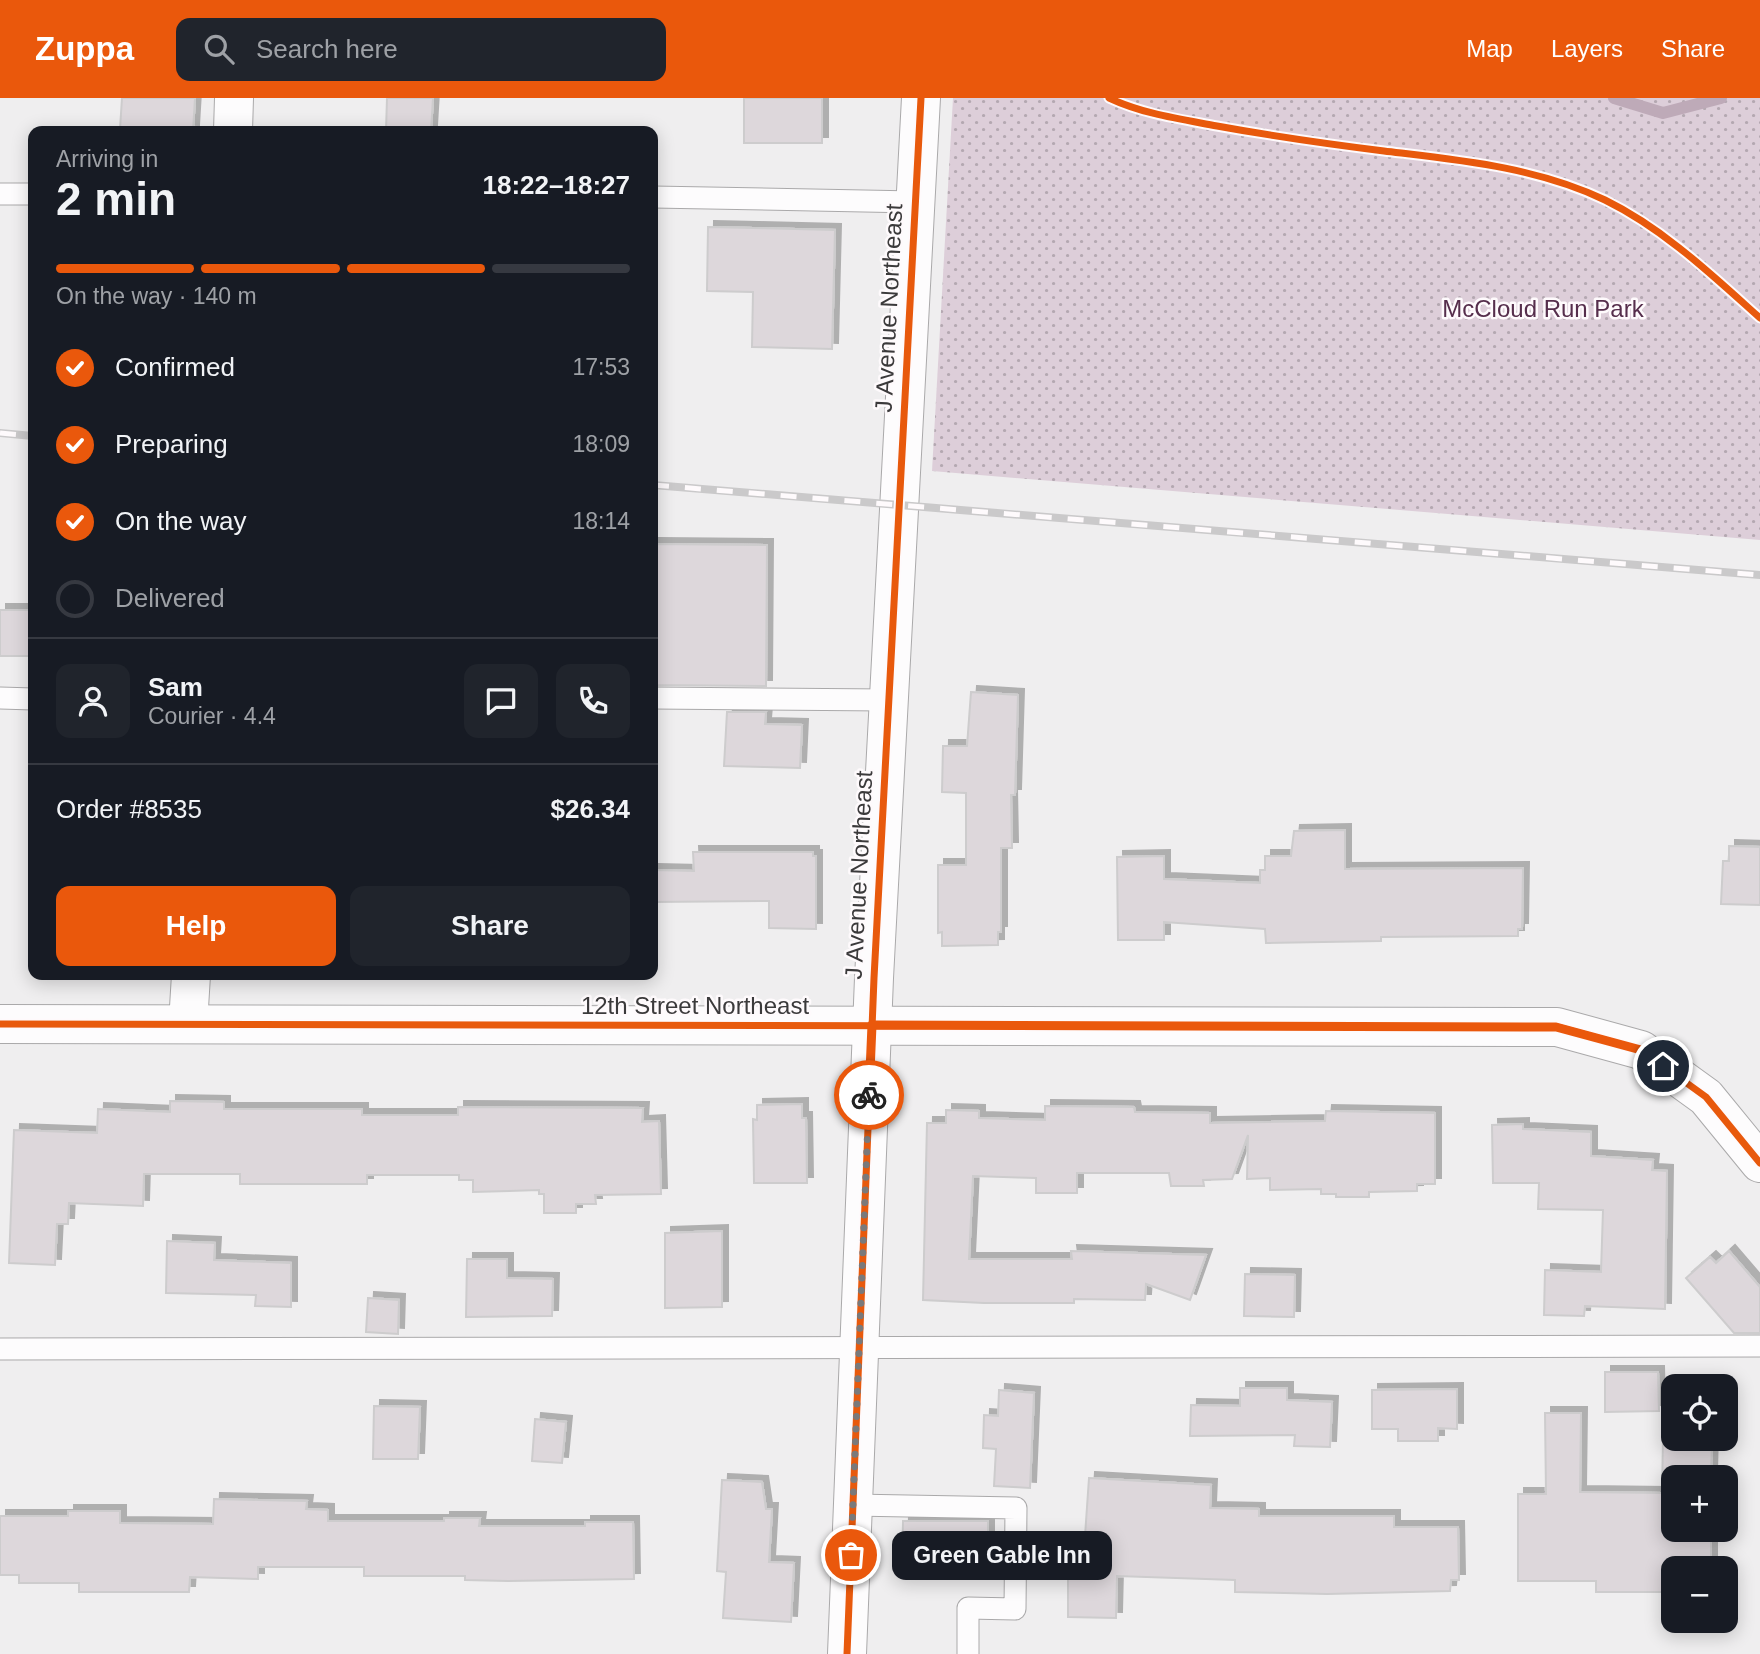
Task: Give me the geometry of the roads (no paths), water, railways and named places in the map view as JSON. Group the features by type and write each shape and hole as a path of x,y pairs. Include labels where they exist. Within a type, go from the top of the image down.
{"street":[{"path":"233,126 234,98"},
{"name":"J Avenue Northeast","path":"847,1654 887,700 921,98"},
{"path":"188,1024 191,980"},
{"name":"12th Street Northeast","path":"0,1024 1556,1027 1641,1050 1706,1097 1760,1163"}],"lane":[{"path":"0,194 28,194"},
{"path":"658,197 915,202"},
{"path":"0,698 28,699"},
{"path":"658,698 887,700"},
{"path":"0,1349 1760,1346"},
{"path":"853,1505 1016,1508 1014,1609 968,1608 968,1654"}],"waterway":[{"path":"1614,98 1663,113 1721,98"}],"railway":[{"path":"0,433 28,436"},
{"path":"658,485 1760,575"}],"place":[{"name":"Green Gable Inn","path":"851,1555"}],"park label":[{"name":"McCloud Run Park","path":"1543,309"}]}
